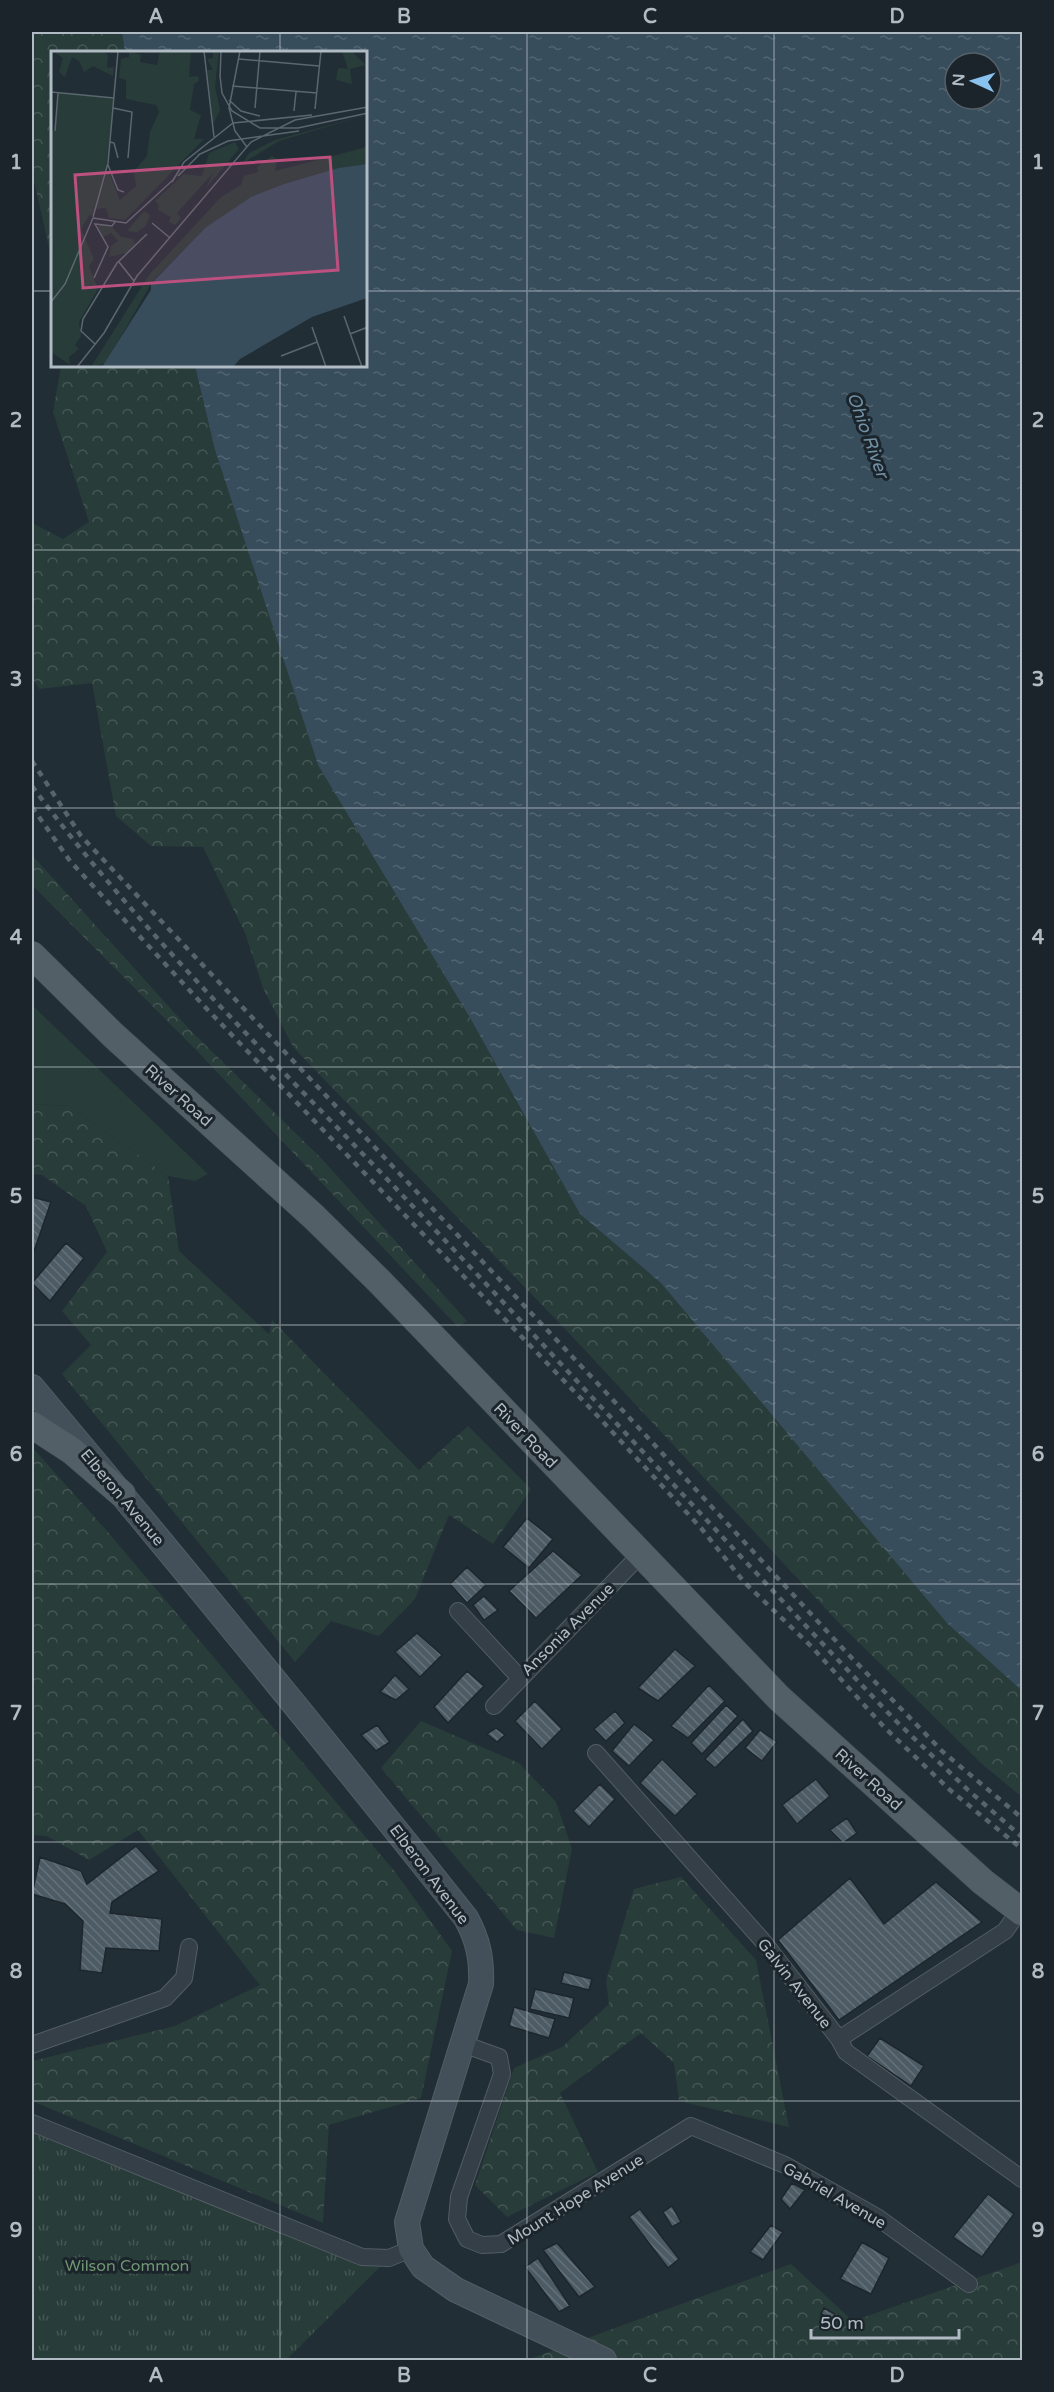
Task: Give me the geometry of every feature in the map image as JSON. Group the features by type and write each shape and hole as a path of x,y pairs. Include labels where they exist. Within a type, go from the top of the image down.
{"main road":[{"name":"River Road","path":"32,955 113,1035 331,1233 779,1698 982,1882 1021,1911"},
{"path":"32,1425 72,1451 122,1494"}],"street":[{"name":"Elberon Avenue","path":"32,1388 122,1494 383,1813 466,1918 479,1944 482,1964 481,1983 406,2222 411,2249"},
{"name":"Ansonia Avenue","path":"494,1706 519,1677 641,1554"},
{"path":"458,1611 519,1677"},
{"name":"Galvin Avenue","path":"596,1754 762,1940 839,2038 846,2052 1023,2179"},
{"path":"839,2038 1005,1931 1021,1911"},
{"path":"32,2045 165,1998 184,1978 189,1947"},
{"name":"Mount Hope Avenue","path":"462,2044 499,2057 502,2074 459,2197 457,2219 467,2239 482,2245 501,2244 691,2126"},
{"path":"32,2123 362,2257 388,2258 411,2249 423,2267 456,2290 604,2361"},
{"name":"Gabriel Avenue","path":"691,2126 785,2165 877,2217 969,2284"}],"green space":[{"path":"32,32 122,32 125,51 51,51 51,257 32,172"},
{"path":"61,368 195,368 215,450 318,765 470,1018 580,1214 661,1283 947,1622 1022,1691 1022,1797 982,1764 842,1626 568,1332 293,1047 263,988 245,933 203,847 151,846 116,816 92,683 39,689 32,677 32,523 63,539 89,522 53,412"},
{"path":"32,855 191,1031 322,1159 467,1321 458,1327 199,1053 32,885"},
{"path":"32,1005 208,1174 195,1181 168,1176 69,1106 32,1104"},
{"path":"32,1104 69,1106 168,1176 179,1251 269,1334 272,1320 419,1470 468,1426 531,1489 493,1544 449,1515 415,1599 379,1636 331,1621 295,1662 62,1374 91,1345 62,1311 107,1252 86,1206 42,1175 32,1174"},
{"path":"32,1447 107,1531 396,1873 452,1951 421,2098 329,2125 323,2223 32,2101 32,2061 175,2026 260,1985 138,1830 89,1860 47,1836 32,1835"},
{"path":"421,1721 519,1763 556,1802 572,1849 554,1938 517,1930 381,1768"},
{"path":"681,1877 756,1960 789,2127 679,2101 674,2063 641,2033 560,2093 598,2172 507,2217 475,2185 514,2068 562,2047 609,2004 606,1981 634,1889"},
{"name":"Wilson Common","path":"32,2123 362,2257 389,2258 286,2360 32,2360"},
{"path":"1022,2262 1022,2360 527,2360 791,2264 853,2321"}],"water":[{"name":"Ohio River","path":"122,32 1022,32 1022,1691 947,1623 661,1283 580,1214 470,1018 318,765 215,450 195,368 368,368 368,51 125,51"}],"building":[{"path":"32,1197 51,1202 32,1257"},
{"path":"66,1243 84,1258 50,1301 32,1283"},
{"path":"527,1518 553,1539 529,1568 503,1547"},
{"path":"553,1551 582,1575 536,1618 509,1591"},
{"path":"467,1567 486,1585 467,1603 450,1584"},
{"path":"484,1596 498,1610 484,1620 473,1605"},
{"path":"417,1633 442,1655 420,1677 395,1652"},
{"path":"675,1649 695,1666 658,1701 638,1688"},
{"path":"467,1671 484,1686 448,1723 434,1707"},
{"path":"395,1675 409,1689 396,1700 380,1692"},
{"path":"709,1685 725,1701 688,1738 671,1726"},
{"path":"535,1701 562,1729 542,1749 515,1721"},
{"path":"726,1705 738,1716 702,1754 691,1743"},
{"path":"615,1711 625,1723 606,1741 594,1729"},
{"path":"743,1719 753,1731 715,1768 705,1759"},
{"path":"634,1724 654,1740 629,1766 612,1751"},
{"path":"377,1725 390,1742 376,1751 361,1735"},
{"path":"496,1728 505,1735 497,1742 487,1734"},
{"path":"760,1730 777,1742 762,1761 745,1748"},
{"path":"662,1759 697,1794 675,1816 640,1783"},
{"path":"816,1779 830,1796 797,1824 782,1805"},
{"path":"600,1784 615,1799 589,1827 573,1811"},
{"path":"847,1818 857,1833 843,1843 830,1830"},
{"path":"136,1846 159,1871 112,1902 110,1913 162,1919 159,1951 106,1948 102,1973 80,1970 83,1921 65,1904 32,1894 40,1857 81,1871 87,1884"},
{"path":"850,1878 884,1924 936,1882 982,1922 839,2020 778,1940"},
{"path":"564,1972 592,1979 589,1990 561,1983"},
{"path":"535,1989 574,1998 569,2018 530,2009"},
{"path":"514,2007 555,2019 549,2038 509,2026"},
{"path":"880,2038 924,2066 911,2086 867,2056"},
{"path":"792,2183 805,2190 790,2209 781,2199"},
{"path":"988,2194 1014,2214 982,2257 953,2237"},
{"path":"672,2206 681,2222 672,2227 663,2212"},
{"path":"640,2209 679,2259 668,2268 629,2217"},
{"path":"771,2225 783,2232 763,2260 750,2252"},
{"path":"862,2242 889,2258 871,2294 840,2279"},
{"path":"557,2243 595,2287 579,2297 543,2250"},
{"path":"538,2258 570,2306 559,2312 525,2267"},
{"path":"824,2308 835,2314 832,2320 821,2314"}],"railway":[{"path":"32,761 81,836 600,1386 848,1654 943,1752 1022,1818"},
{"path":"32,786 74,841 212,998 405,1198 896,1721 968,1790 1022,1837"},
{"path":"32,807 70,861 205,1007 593,1411 701,1528 744,1582 812,1647 884,1727 950,1790 1022,1849"}]}
